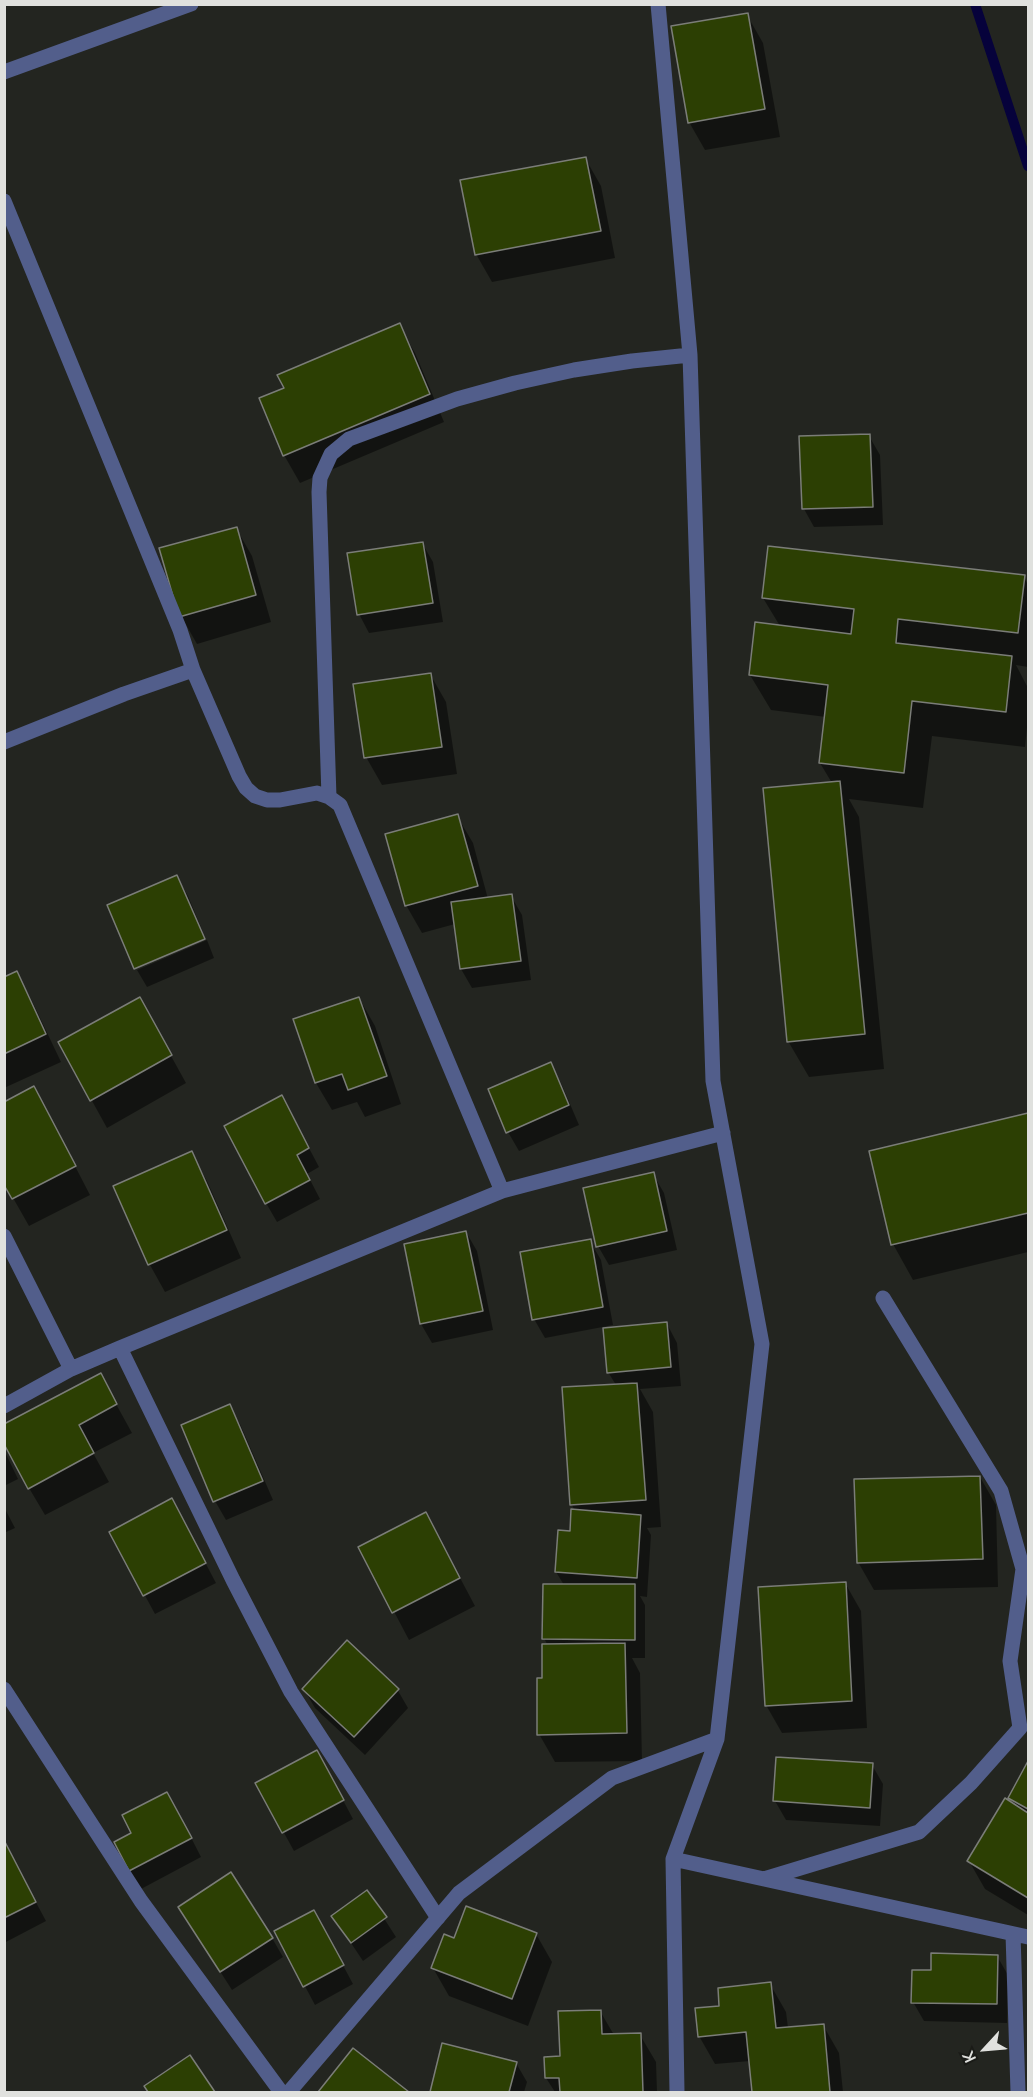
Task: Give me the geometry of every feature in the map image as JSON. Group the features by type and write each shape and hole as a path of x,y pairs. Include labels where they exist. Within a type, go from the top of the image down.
{"street":[{"path":"4,72 192,4"},
{"path":"658,4 690,355 713,1081 762,1344 717,1739 673,1859 677,2092"},
{"path":"4,201 194,669 246,788 255,796 267,800 316,794 329,796 340,805 501,1191"},
{"path":"329,796 319,492 320,478 330,454 349,440 458,399 515,383 620,362 690,355"},
{"path":"4,742 194,669"},
{"path":"4,1406 71,1369 120,1347 501,1191 723,1132"},
{"path":"4,1236 71,1369"},
{"path":"764,1879 919,1832 1024,1731 1010,1661 1023,1569 1001,1491 884,1298"},
{"path":"120,1347 223,1559 291,1692 438,1918"},
{"path":"4,1689 141,1901 281,2092"},
{"path":"289,2092 459,1893 612,1778 717,1739"},
{"path":"673,1859 1029,1937"},
{"path":"1013,1934 1018,2092"}],"building":[{"path":"748,13 765,109 688,123 671,26"},
{"path":"586,157 601,231 475,255 460,180"},
{"path":"400,323 430,394 283,456 259,398 284,388 277,375"},
{"path":"870,434 873,507 802,509 799,436"},
{"path":"237,527 256,595 179,617 159,548"},
{"path":"423,542 433,603 357,615 347,553"},
{"path":"768,546 1025,575 1018,633 898,619 896,643 1012,656 1006,712 912,701 904,773 819,763 828,685 749,675 755,622 851,634 854,609 762,598"},
{"path":"431,673 442,747 364,758 353,684"},
{"path":"840,781 865,1034 787,1042 763,788"},
{"path":"458,814 478,886 405,906 385,834"},
{"path":"177,875 205,939 134,969 107,905"},
{"path":"512,894 521,961 460,969 451,902"},
{"path":"17,971 46,1034 4,1054 4,977"},
{"path":"140,997 172,1055 90,1101 58,1042"},
{"path":"359,997 387,1076 348,1090 342,1074 315,1083 293,1019"},
{"path":"551,1062 569,1105 506,1133 488,1089"},
{"path":"34,1086 76,1166 12,1199 4,1185 4,1102"},
{"path":"282,1095 309,1148 297,1155 310,1180 265,1204 224,1126"},
{"path":"1028,1113 1028,1213 891,1245 869,1151"},
{"path":"192,1151 227,1230 148,1265 113,1186"},
{"path":"654,1172 667,1231 596,1247 583,1188"},
{"path":"466,1231 483,1311 420,1324 404,1244"},
{"path":"591,1239 603,1307 532,1320 520,1252"},
{"path":"667,1322 671,1367 607,1373 603,1328"},
{"path":"101,1373 117,1404 79,1425 94,1453 28,1489 4,1444 4,1424"},
{"path":"637,1383 646,1500 570,1505 562,1387"},
{"path":"230,1404 263,1481 213,1502 181,1425"},
{"path":"980,1476 983,1559 857,1563 854,1479"},
{"path":"172,1498 206,1563 143,1596 109,1532"},
{"path":"571,1509 641,1515 637,1578 555,1572 558,1530 570,1531"},
{"path":"426,1512 460,1578 392,1613 358,1547"},
{"path":"846,1582 852,1701 765,1706 758,1587"},
{"path":"543,1584 635,1584 635,1640 542,1639"},
{"path":"347,1640 399,1689 354,1737 302,1689"},
{"path":"625,1643 627,1733 537,1735 537,1678 542,1678 542,1644"},
{"path":"317,1750 344,1800 282,1833 255,1783"},
{"path":"776,1757 873,1763 870,1808 773,1801"},
{"path":"1028,1761 1028,1809 1008,1798"},
{"path":"167,1792 192,1838 129,1871 114,1842 131,1833 122,1815"},
{"path":"1005,1798 1028,1813 1028,1898 967,1861"},
{"path":"4,1840 36,1902 4,1918"},
{"path":"231,1872 273,1938 220,1972 178,1907"},
{"path":"367,1890 387,1917 351,1943 331,1916"},
{"path":"466,1906 537,1933 512,1999 431,1968 444,1934 454,1938"},
{"path":"314,1910 344,1965 303,1987 274,1931"},
{"path":"931,1953 998,1955 997,2004 911,2003 912,1970 931,1970"},
{"path":"771,1982 776,2028 824,2024 830,2092 752,2092 746,2032 698,2037 695,2008 719,2006 718,1988"},
{"path":"601,2010 602,2034 641,2033 643,2092 560,2092 559,2078 545,2078 544,2057 560,2056 558,2011"},
{"path":"442,2043 517,2062 509,2092 430,2092"},
{"path":"353,2048 409,2092 318,2092"},
{"path":"190,2055 215,2092 148,2092 144,2086"}],"waterway":[{"path":"975,4 1028,166"}]}
